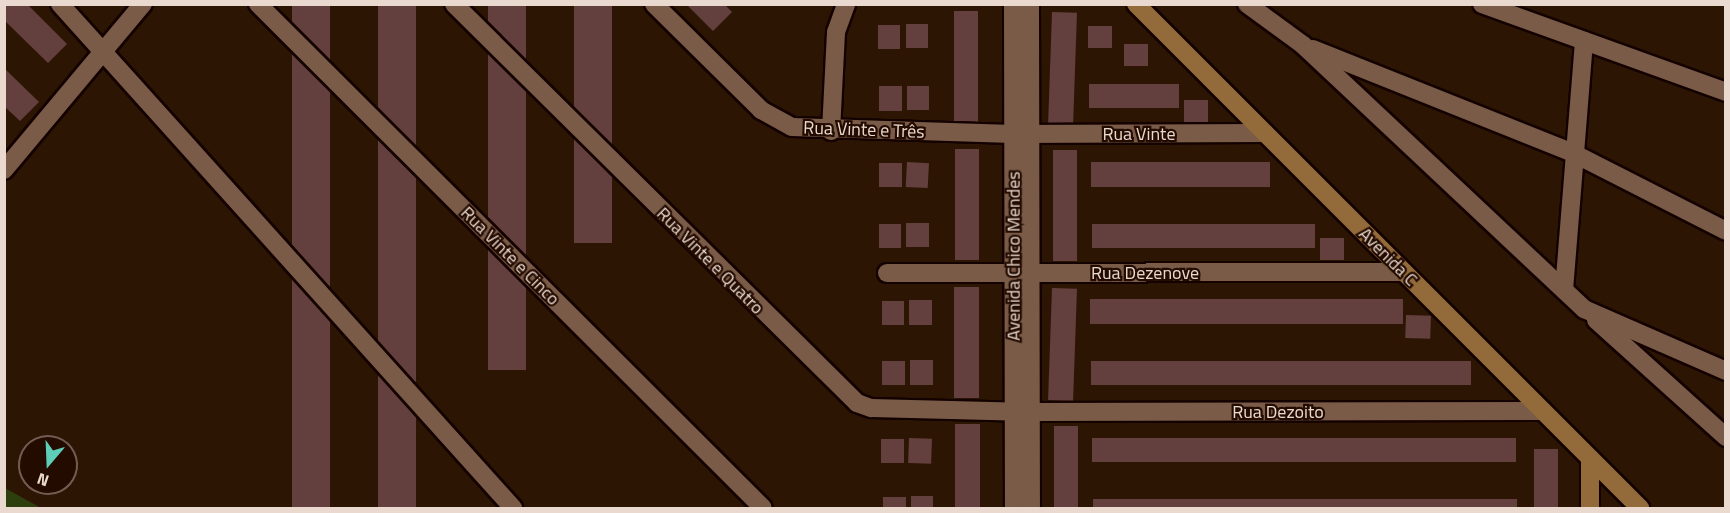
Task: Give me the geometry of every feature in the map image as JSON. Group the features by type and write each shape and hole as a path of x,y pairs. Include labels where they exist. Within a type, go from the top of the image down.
{"street":[{"path":"60,4 104,49 513,508"},
{"path":"4,170 11,149 143,4"},
{"name":"Rua Vinte e Cinco","path":"258,4 763,508"},
{"name":"Rua Vinte e Quatro","path":"454,4 843,395 871,408 1022,412"},
{"name":"Rua Vinte e Três","path":"654,4 766,113 792,127 831,131 1022,134"},
{"path":"831,131 836,32 846,4"},
{"name":"Avenida Chico Mendes","path":"1013,4 1022,134"},
{"name":"Avenida Chico Mendes","path":"1014,508 1022,412 1022,134 1030,4"},
{"name":"Avenida C","path":"1136,4 1640,508"},
{"path":"1247,4 1303,45 1584,309 1725,437"},
{"path":"1482,4 1725,92"},
{"path":"1564,290 1584,41"},
{"path":"1303,45 1575,154 1725,231"},
{"name":"Rua Vinte","path":"1022,134 1264,133"},
{"name":"Rua Dezenove","path":"887,273 1404,272"},
{"path":"1584,309 1725,371"},
{"name":"Rua Dezoito","path":"1022,412 1543,411"},
{"name":"Avenida Chico Mendes","path":"1022,412 1030,508"},
{"path":"1590,459 1590,508"}],"green space":[{"path":"5,488 41,508 5,508"}],"building":[{"path":"4,4 27,4 67,44 48,63 4,20"},
{"path":"292,4 330,4 330,508 292,508"},
{"path":"378,4 416,4 416,508 378,508"},
{"path":"488,4 526,4 526,370 488,370"},
{"path":"574,4 612,4 612,243 574,243"},
{"path":"686,4 724,4 732,12 713,31"},
{"path":"954,11 978,11 978,122 954,122"},
{"path":"1052,12 1077,13 1073,124 1048,123"},
{"path":"906,24 928,24 928,48 906,48"},
{"path":"878,25 900,25 900,49 878,49"},
{"path":"1088,26 1112,26 1112,48 1088,48"},
{"path":"1124,44 1148,44 1148,66 1124,66"},
{"path":"4,68 39,102 20,121 4,106"},
{"path":"1089,84 1179,84 1179,108 1089,108"},
{"path":"879,86 902,86 902,111 879,111"},
{"path":"907,86 929,86 929,110 907,110"},
{"path":"1184,100 1208,100 1208,122 1184,122"},
{"path":"955,149 979,149 979,260 955,260"},
{"path":"1053,150 1077,150 1077,261 1053,261"},
{"path":"907,162 929,163 928,188 906,187"},
{"path":"1091,162 1270,162 1270,187 1091,187"},
{"path":"879,163 902,163 902,187 879,187"},
{"path":"906,223 929,223 929,247 906,247"},
{"path":"879,224 901,224 901,248 879,248"},
{"path":"1092,224 1315,224 1315,248 1092,248"},
{"path":"1320,238 1344,238 1344,260 1320,260"},
{"path":"954,287 979,287 979,398 954,398"},
{"path":"1052,288 1077,289 1073,401 1048,400"},
{"path":"1090,299 1403,299 1403,324 1090,324"},
{"path":"909,300 932,300 932,325 909,325"},
{"path":"882,301 904,301 904,325 882,325"},
{"path":"1406,315 1431,316 1430,339 1405,338"},
{"path":"910,360 933,360 933,385 910,385"},
{"path":"882,361 905,361 905,385 882,385"},
{"path":"1091,361 1471,361 1471,385 1091,385"},
{"path":"955,424 980,424 980,508 955,508"},
{"path":"1054,426 1078,426 1078,508 1054,508"},
{"path":"909,438 932,439 931,464 908,463"},
{"path":"1092,438 1516,438 1516,462 1092,462"},
{"path":"881,439 904,439 904,463 881,463"},
{"path":"1534,449 1558,449 1558,508 1534,508"},
{"path":"911,496 933,496 933,508 911,508"},
{"path":"883,497 906,497 906,508 883,508"},
{"path":"1093,499 1517,499 1517,508 1093,508"}]}
